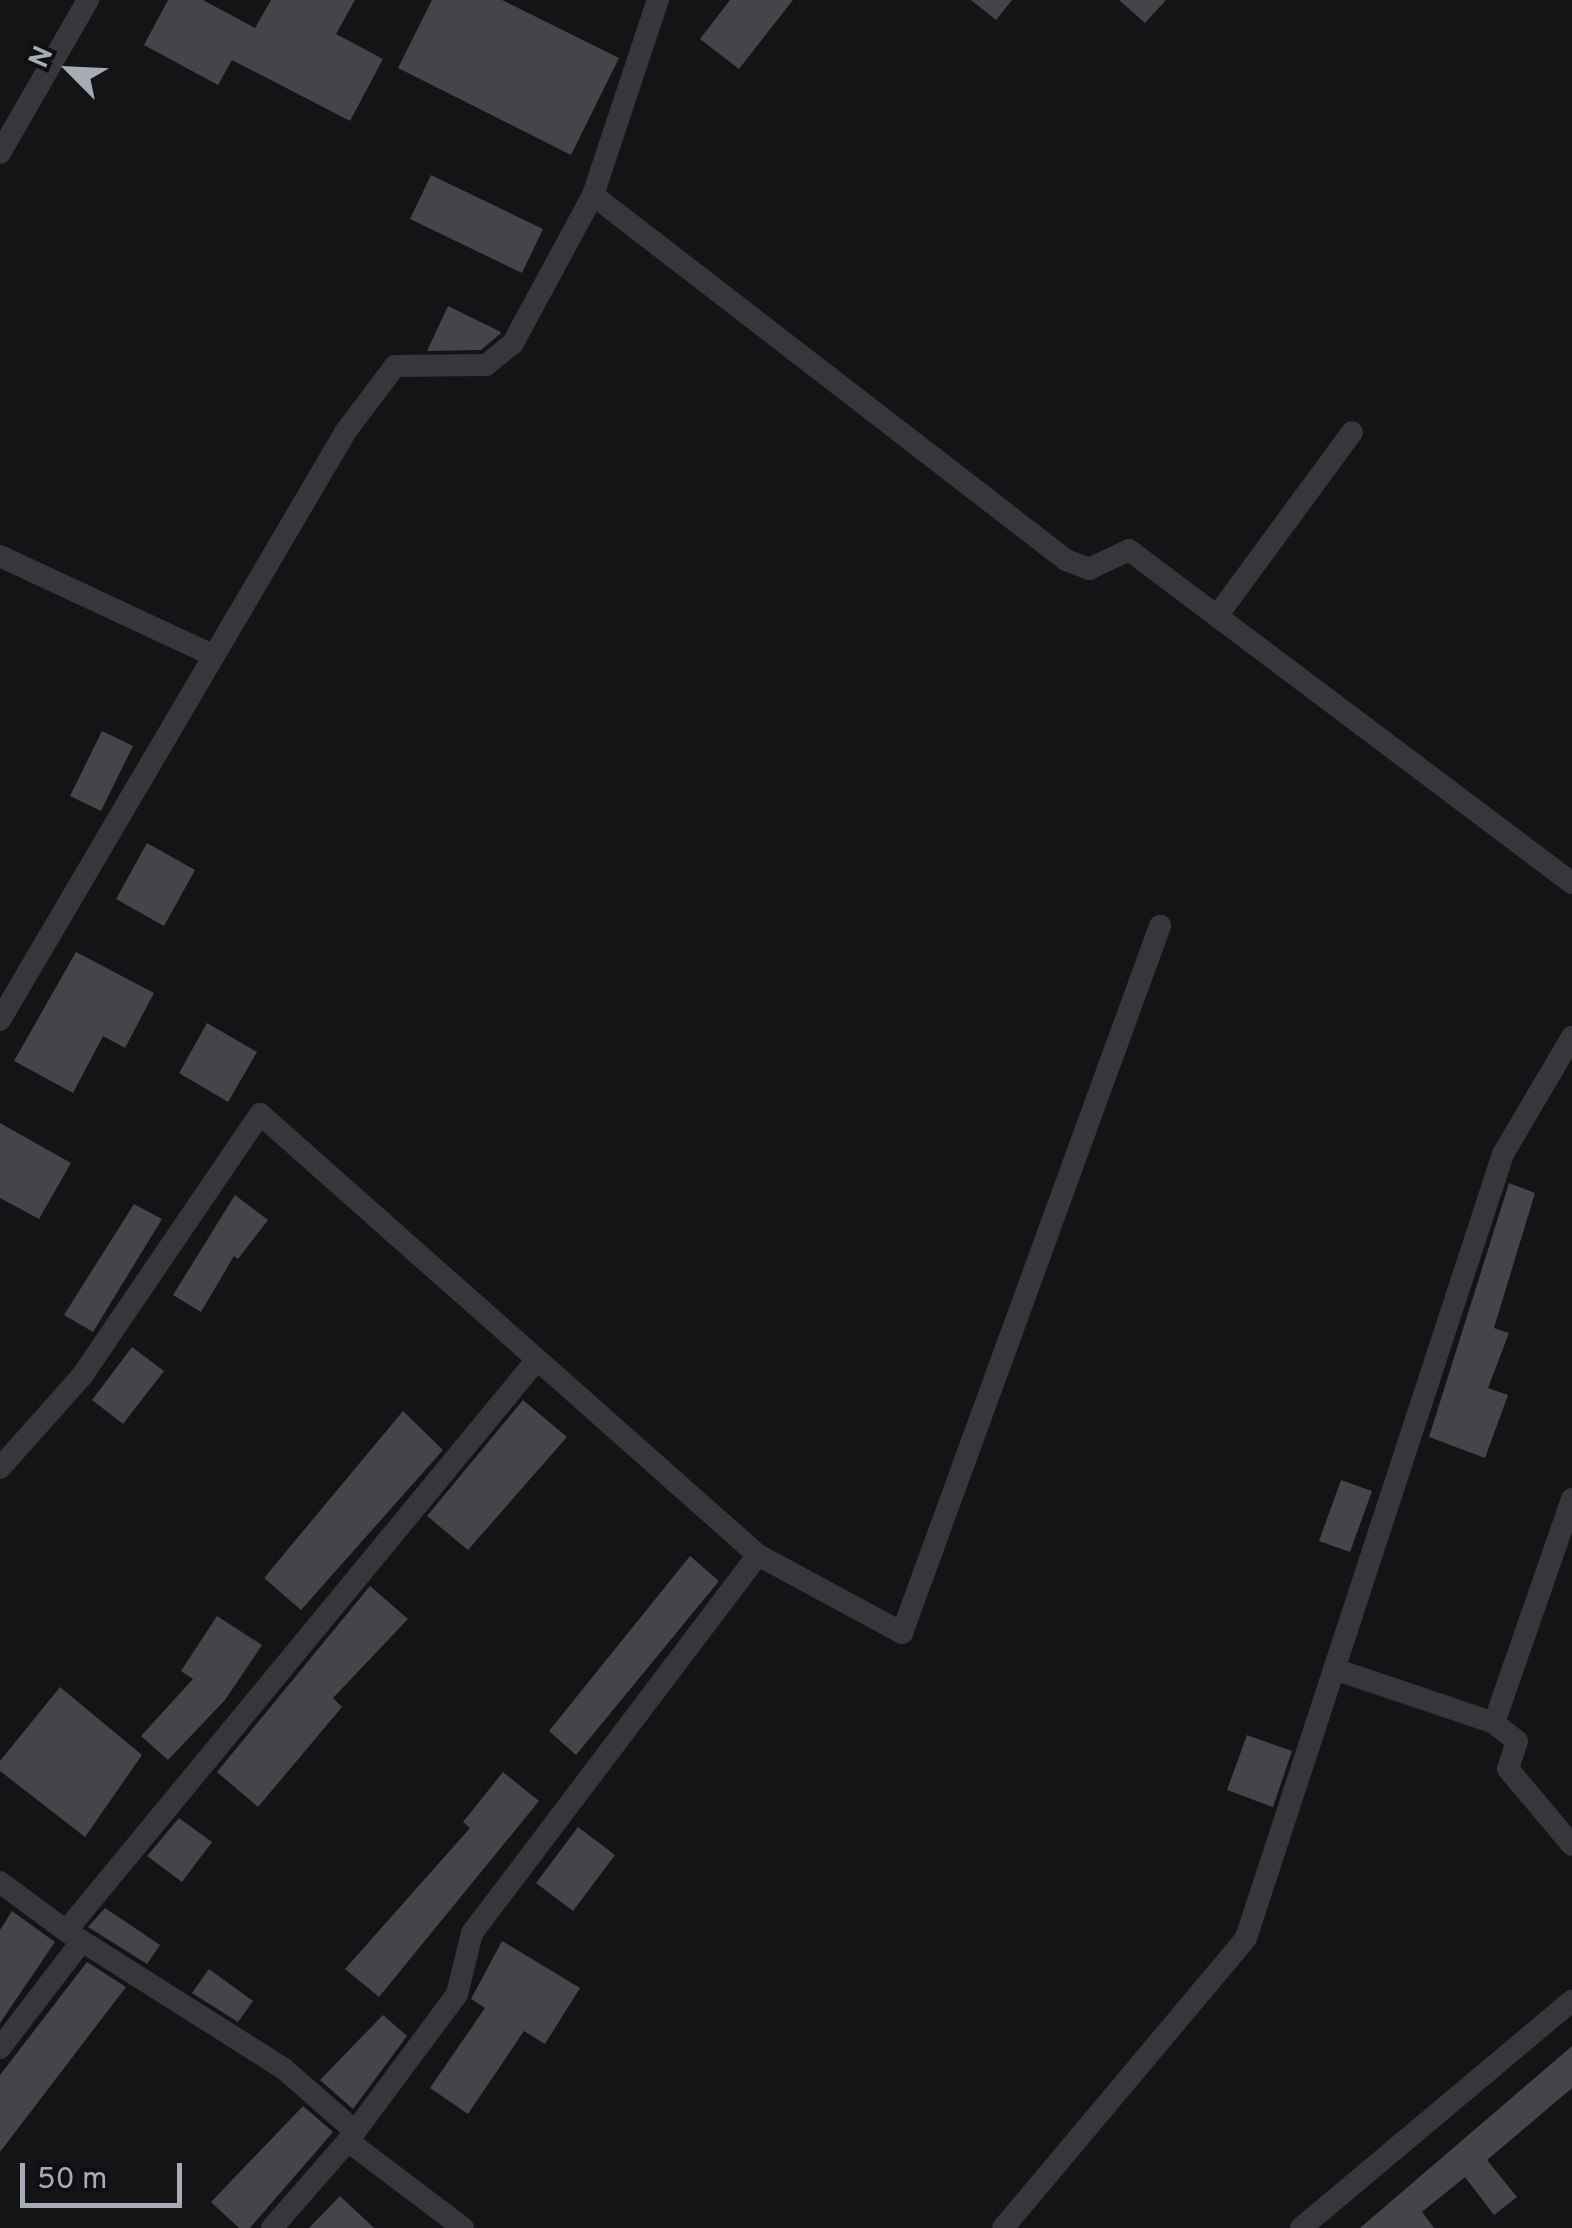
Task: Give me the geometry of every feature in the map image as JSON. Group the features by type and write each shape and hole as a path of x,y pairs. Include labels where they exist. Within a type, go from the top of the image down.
{"street":[{"path":"0,153 88,0"},
{"path":"0,1020 346,431 395,366 486,366 512,343 594,195 658,0"},
{"path":"594,195 1066,560 1088,569 1129,550 1572,882"},
{"path":"1216,616 1352,432"},
{"path":"0,556 214,656"},
{"path":"0,1468 82,1376 260,1114 535,1362 758,1555 902,1633 1160,926"},
{"path":"1004,2228 1246,1938 1503,1154 1572,1037"},
{"path":"0,2048 73,1936 535,1362"},
{"path":"1494,1723 1572,1498"},
{"path":"272,2228 352,2136 457,1994 472,1932 758,1555"},
{"path":"1334,1669 1494,1723 1517,1741 1508,1768 1572,1846"},
{"path":"0,1882 73,1936 283,2068 352,2136 463,2228"},
{"path":"1301,2228 1572,2001"}],"building":[{"path":"168,0 203,0 255,28 271,0 355,0 336,34 383,59 350,121 232,60 218,85 144,45"},
{"path":"432,0 502,0 619,58 571,155 398,68"},
{"path":"730,0 793,0 739,69 700,39"},
{"path":"971,0 1012,0 996,20"},
{"path":"1119,0 1166,0 1145,23"},
{"path":"431,175 543,229 522,273 410,219"},
{"path":"448,306 500,334 481,350 427,351"},
{"path":"102,731 133,746 101,811 70,796"},
{"path":"147,843 195,870 164,926 116,899"},
{"path":"76,952 154,993 125,1048 103,1036 73,1093 14,1061"},
{"path":"207,1023 257,1052 228,1102 179,1073"},
{"path":"0,1123 71,1163 39,1219 0,1198"},
{"path":"1509,1183 1535,1193 1494,1328 1509,1333 1488,1388 1508,1395 1485,1458 1429,1437"},
{"path":"235,1195 268,1220 238,1259 234,1256 201,1312 173,1295"},
{"path":"134,1204 162,1219 93,1332 64,1315"},
{"path":"132,1347 164,1371 123,1424 92,1400"},
{"path":"523,1400 567,1437 468,1550 427,1516"},
{"path":"403,1411 443,1450 301,1610 264,1578"},
{"path":"1341,1480 1372,1491 1350,1552 1319,1541"},
{"path":"690,1556 719,1581 576,1755 549,1731"},
{"path":"370,1586 408,1619 333,1698 342,1707 258,1807 217,1772"},
{"path":"217,1616 262,1645 225,1700 168,1760 141,1736 193,1679 181,1671"},
{"path":"60,1687 142,1755 85,1837 0,1771 0,1761"},
{"path":"1247,1735 1292,1751 1273,1807 1227,1790"},
{"path":"503,1772 539,1801 379,1997 345,1969 470,1828 463,1822"},
{"path":"179,1818 212,1842 182,1882 147,1856"},
{"path":"578,1827 615,1855 573,1911 536,1883"},
{"path":"105,1908 160,1945 147,1964 88,1927"},
{"path":"12,1911 55,1942 0,2023 0,1930"},
{"path":"502,1941 580,1988 545,2044 524,2031 468,2114 430,2088 485,2008 471,1999"},
{"path":"87,1962 126,1987 0,2152 0,2075"},
{"path":"209,1969 253,2001 238,2022 192,1993"},
{"path":"383,2015 407,2036 353,2109 320,2080"},
{"path":"1572,2046 1572,2088 1487,2160 1517,2197 1494,2215 1465,2177 1422,2212 1434,2228 1360,2228"},
{"path":"303,2106 333,2132 250,2228 239,2228 211,2202"},
{"path":"340,2196 374,2228 309,2228"}]}
